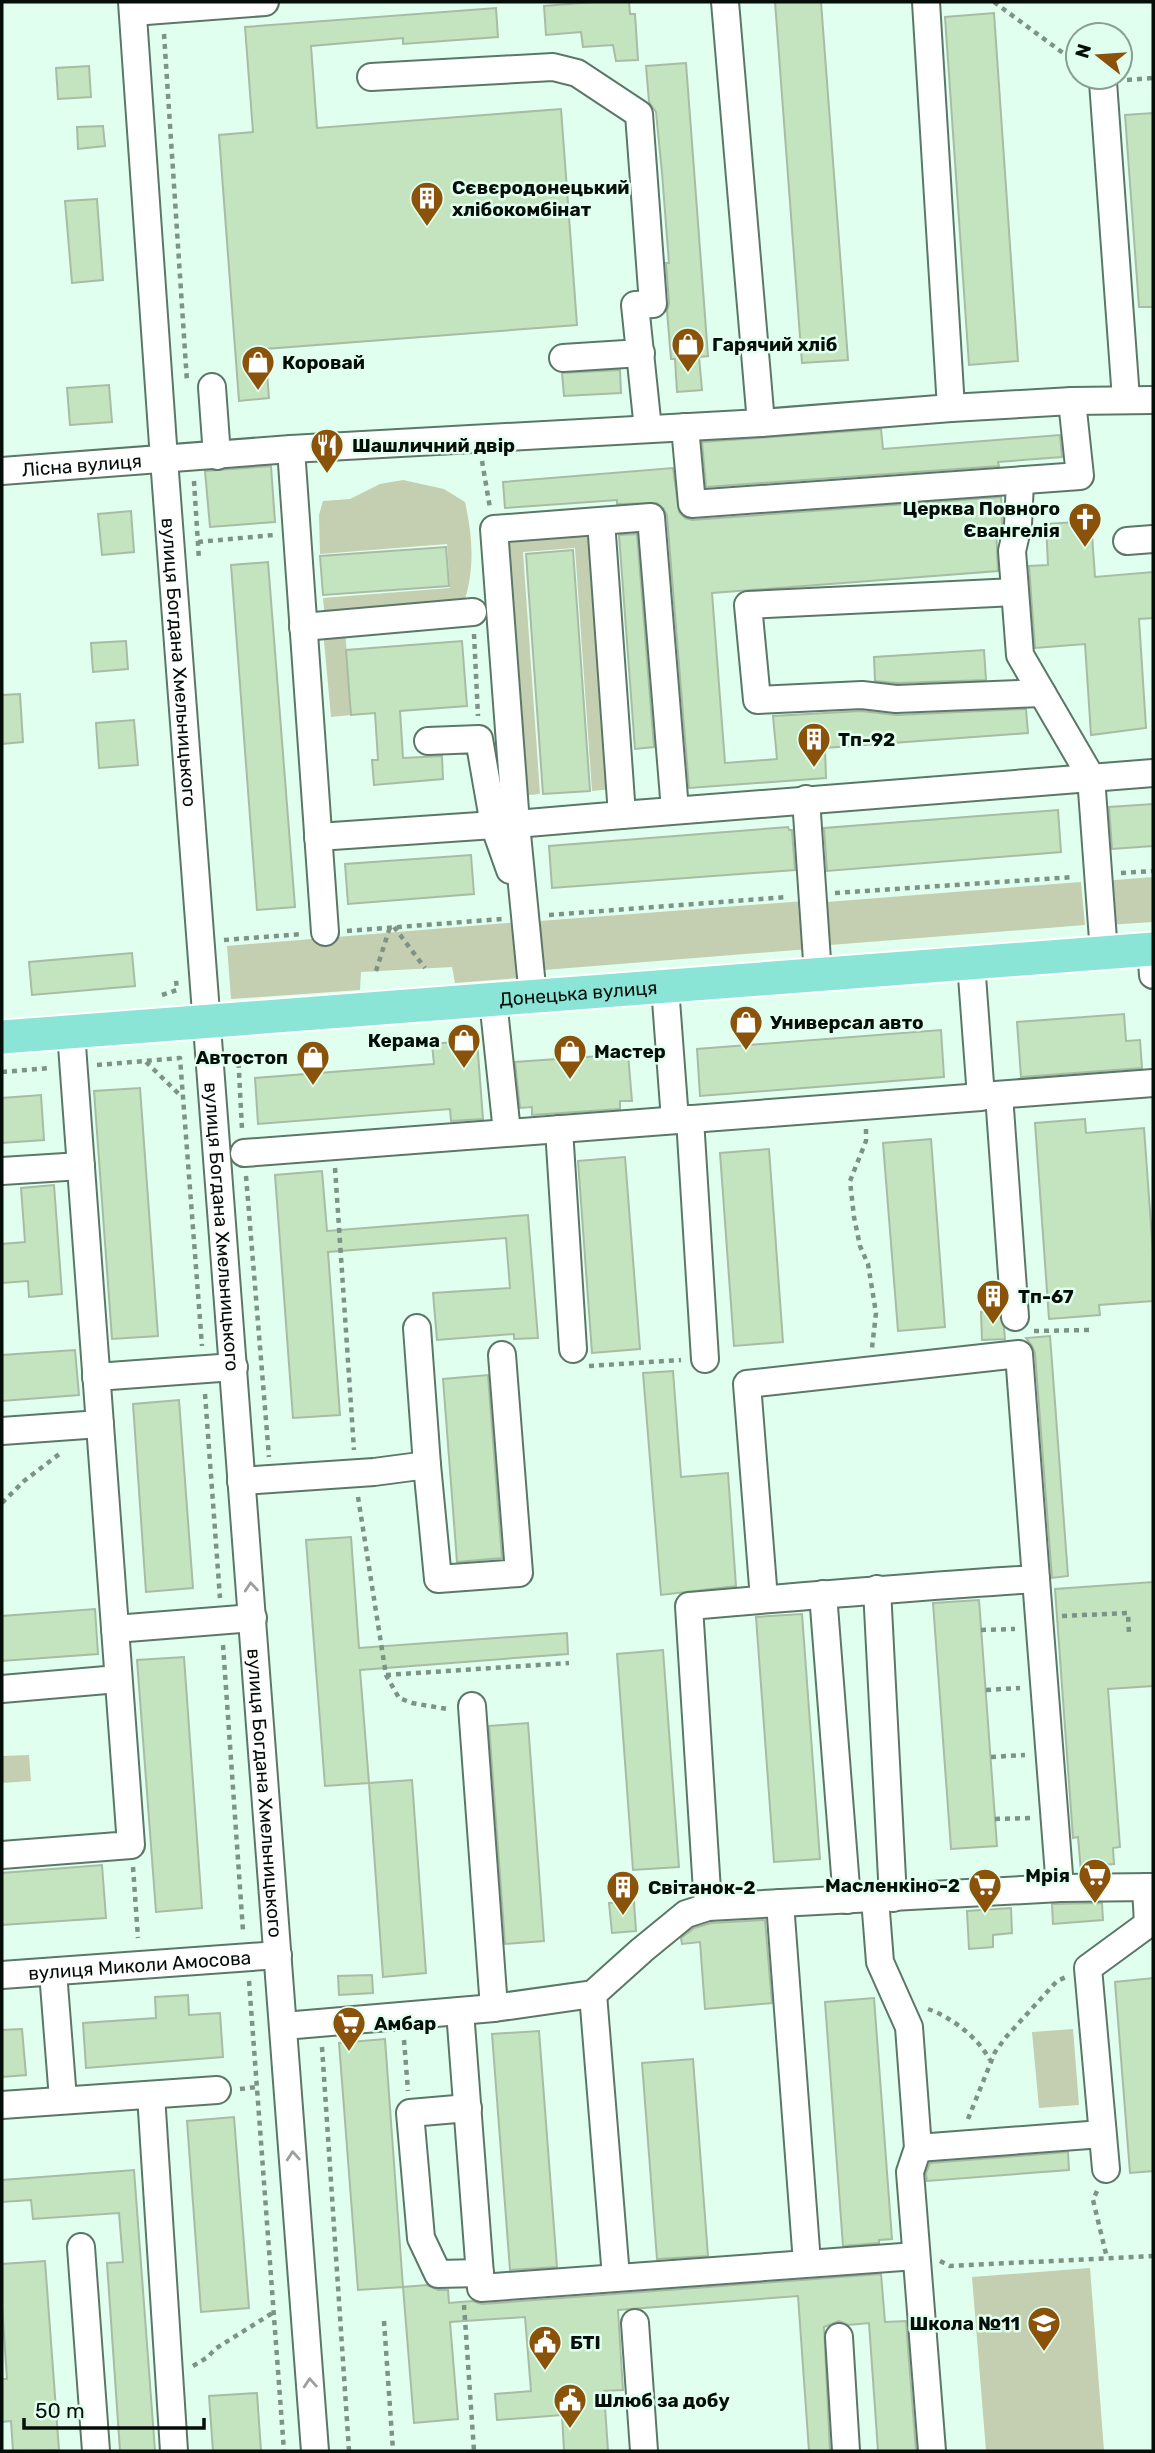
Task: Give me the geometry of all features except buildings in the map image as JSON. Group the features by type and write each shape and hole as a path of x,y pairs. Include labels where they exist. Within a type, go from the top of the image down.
{"main road":[{"name":"Донецька вулиця","path":"2,1037 1104,953 1153,958"}],"street":[{"path":"133,7 265,2"},
{"path":"725,2 761,423"},
{"path":"926,2 951,408"},
{"name":"вулиця Богдана Хмельницького","path":"133,7 164,458 316,2451"},
{"path":"371,77 554,67 577,73 639,114 653,304 635,305 648,429"},
{"path":"1103,91 1126,399"},
{"path":"563,358 641,353"},
{"path":"212,387 217,456"},
{"name":"Лісна вулиця","path":"2,471 478,437 761,423 1072,401 1153,400"},
{"path":"685,427 692,504 1020,482 1080,476 1072,401"},
{"path":"291,449 325,932"},
{"path":"1020,482 1018,525 1012,551 1020,655 1091,777 1104,953"},
{"path":"505,825 494,529 652,517 675,810"},
{"path":"601,521 622,815"},
{"path":"1127,541 1153,539"},
{"path":"1015,592 748,605 757,700 862,695 896,699 1042,693"},
{"path":"303,627 473,612"},
{"path":"428,741 479,739 505,825 524,905 533,997"},
{"path":"318,837 505,825 1153,772"},
{"path":"806,799 818,975"},
{"path":"971,963 1016,1317"},
{"path":"665,987 682,1119 705,1359"},
{"path":"493,1000 507,1132"},
{"path":"2,1855 131,1845 71,1032"},
{"path":"244,1153 1153,1083"},
{"path":"559,1129 573,1349"},
{"path":"2,1171 81,1166"},
{"path":"417,1328 438,1579 519,1573 502,1355"},
{"path":"764,1600 747,1384 1019,1354 1060,1888"},
{"path":"96,1377 234,1367"},
{"path":"2,1431 100,1424"},
{"path":"241,1481 427,1465"},
{"path":"708,1907 689,1606 1036,1578"},
{"path":"877,1589 884,1898 880,1962 909,2027 918,2147 910,2172 932,2451"},
{"path":"824,1594 847,1900"},
{"path":"115,1629 253,1618"},
{"path":"2,1689 118,1679"},
{"path":"472,1706 494,2008"},
{"path":"284,2026 494,2008 593,1994 686,1914 708,1907 1060,1888 1149,1887 1148,1924 1088,1968 1105,2169"},
{"path":"780,1903 807,2263"},
{"name":"вулиця Миколи Амосова","path":"2,1975 278,1955"},
{"path":"53,1972 63,2099"},
{"path":"593,1994 616,2277"},
{"path":"460,2011 468,2108 471,2273 481,2288 916,2256"},
{"path":"2,2105 216,2090"},
{"path":"150,2095 174,2451"},
{"path":"468,2108 410,2113 421,2238 438,2274 471,2273"},
{"path":"918,2147 1102,2134"},
{"path":"81,2247 96,2451"},
{"path":"635,2323 645,2451"},
{"path":"839,2337 846,2451"}],"path":[{"path":"995,2 1064,54"},
{"path":"478,437 494,529"},
{"path":"198,542 297,533"},
{"path":"473,612 479,739"},
{"path":"224,941 392,927 524,905 813,895 1153,871"},
{"path":"392,927 425,968"},
{"path":"376,971 392,927"},
{"path":"238,1053 271,1479"},
{"path":"180,1058 243,1931 230,1932"},
{"path":"146,1062 182,1097"},
{"path":"866,1105 866,1141 850,1181 854,1217 860,1246 868,1264 876,1313 871,1370"},
{"path":"334,1146 355,1472 386,1675 399,1698 412,1703 441,1709 472,1706"},
{"path":"1016,1317 1016,1331 1089,1330"},
{"path":"573,1349 574,1366 705,1359"},
{"path":"2,1503 24,1480 100,1424"},
{"path":"981,1630 1128,1613 1129,1634"},
{"path":"386,1675 569,1663"},
{"path":"986,1690 1044,1687"},
{"path":"991,1757 1050,1754"},
{"path":"995,1819 1054,1818"},
{"path":"131,1845 138,1938 151,1937"},
{"path":"949,2145 968,2119 991,2061 1006,2037 1057,1981 1088,1968"},
{"path":"247,1980 284,2451"},
{"path":"896,1999 933,2010 972,2036 991,2061"},
{"path":"402,2016 410,2113"},
{"path":"320,2023 349,2451"},
{"path":"1105,2169 1093,2200 1107,2258"},
{"path":"916,2256 928,2255 950,2266 1153,2256"},
{"path":"471,2273 474,2451"},
{"path":"170,2389 215,2349 274,2312"},
{"path":"384,2321 393,2451"}],"green space":[{"path":"403,480 444,489 465,502 472,554 470,580 463,606 325,619 323,598 450,588 447,544 320,554 319,515 323,501 350,499 380,484"},
{"path":"570,531 589,536 596,549 613,789 592,791 575,548 523,552 540,794 519,796 501,535"},
{"path":"345,628 351,715 331,717 323,630"},
{"path":"1153,877 1153,922 1107,925 1103,881"},
{"path":"1081,882 1085,925 830,945 827,902"},
{"path":"805,901 809,949 544,970 540,921"},
{"path":"520,922 519,978 455,983 452,967 361,972 360,990 231,999 227,946"},
{"path":"29,1755 31,1781 2,1783 2,1756"},
{"path":"1073,2029 1079,2105 1039,2108 1032,2032"},
{"path":"1090,2268 1104,2451 986,2451 972,2277"}],"place":[{"name":"Сєвєродонецький хлібокомбінат","path":"427,228"},
{"name":"Гарячий хліб","path":"688,374"},
{"name":"Коровай","path":"258,392"},
{"name":"Шашличний двір","path":"327,475"},
{"name":"Церква Повного Євангелія","path":"1085,549"},
{"name":"Тп-92","path":"814,769"},
{"name":"Универсал авто","path":"746,1052"},
{"name":"Керама","path":"464,1070"},
{"name":"Мастер","path":"570,1081"},
{"name":"Автостоп","path":"313,1087"},
{"name":"Тп-67","path":"993,1326"},
{"name":"Мрія","path":"1095,1905"},
{"name":"Масленкіно-2","path":"985,1915"},
{"name":"Світанок-2","path":"623,1917"},
{"name":"Амбар","path":"349,2053"},
{"name":"Школа №11","path":"1044,2353"},
{"name":"БТІ","path":"545,2372"},
{"name":"Шлюб за добу","path":"570,2430"}]}
